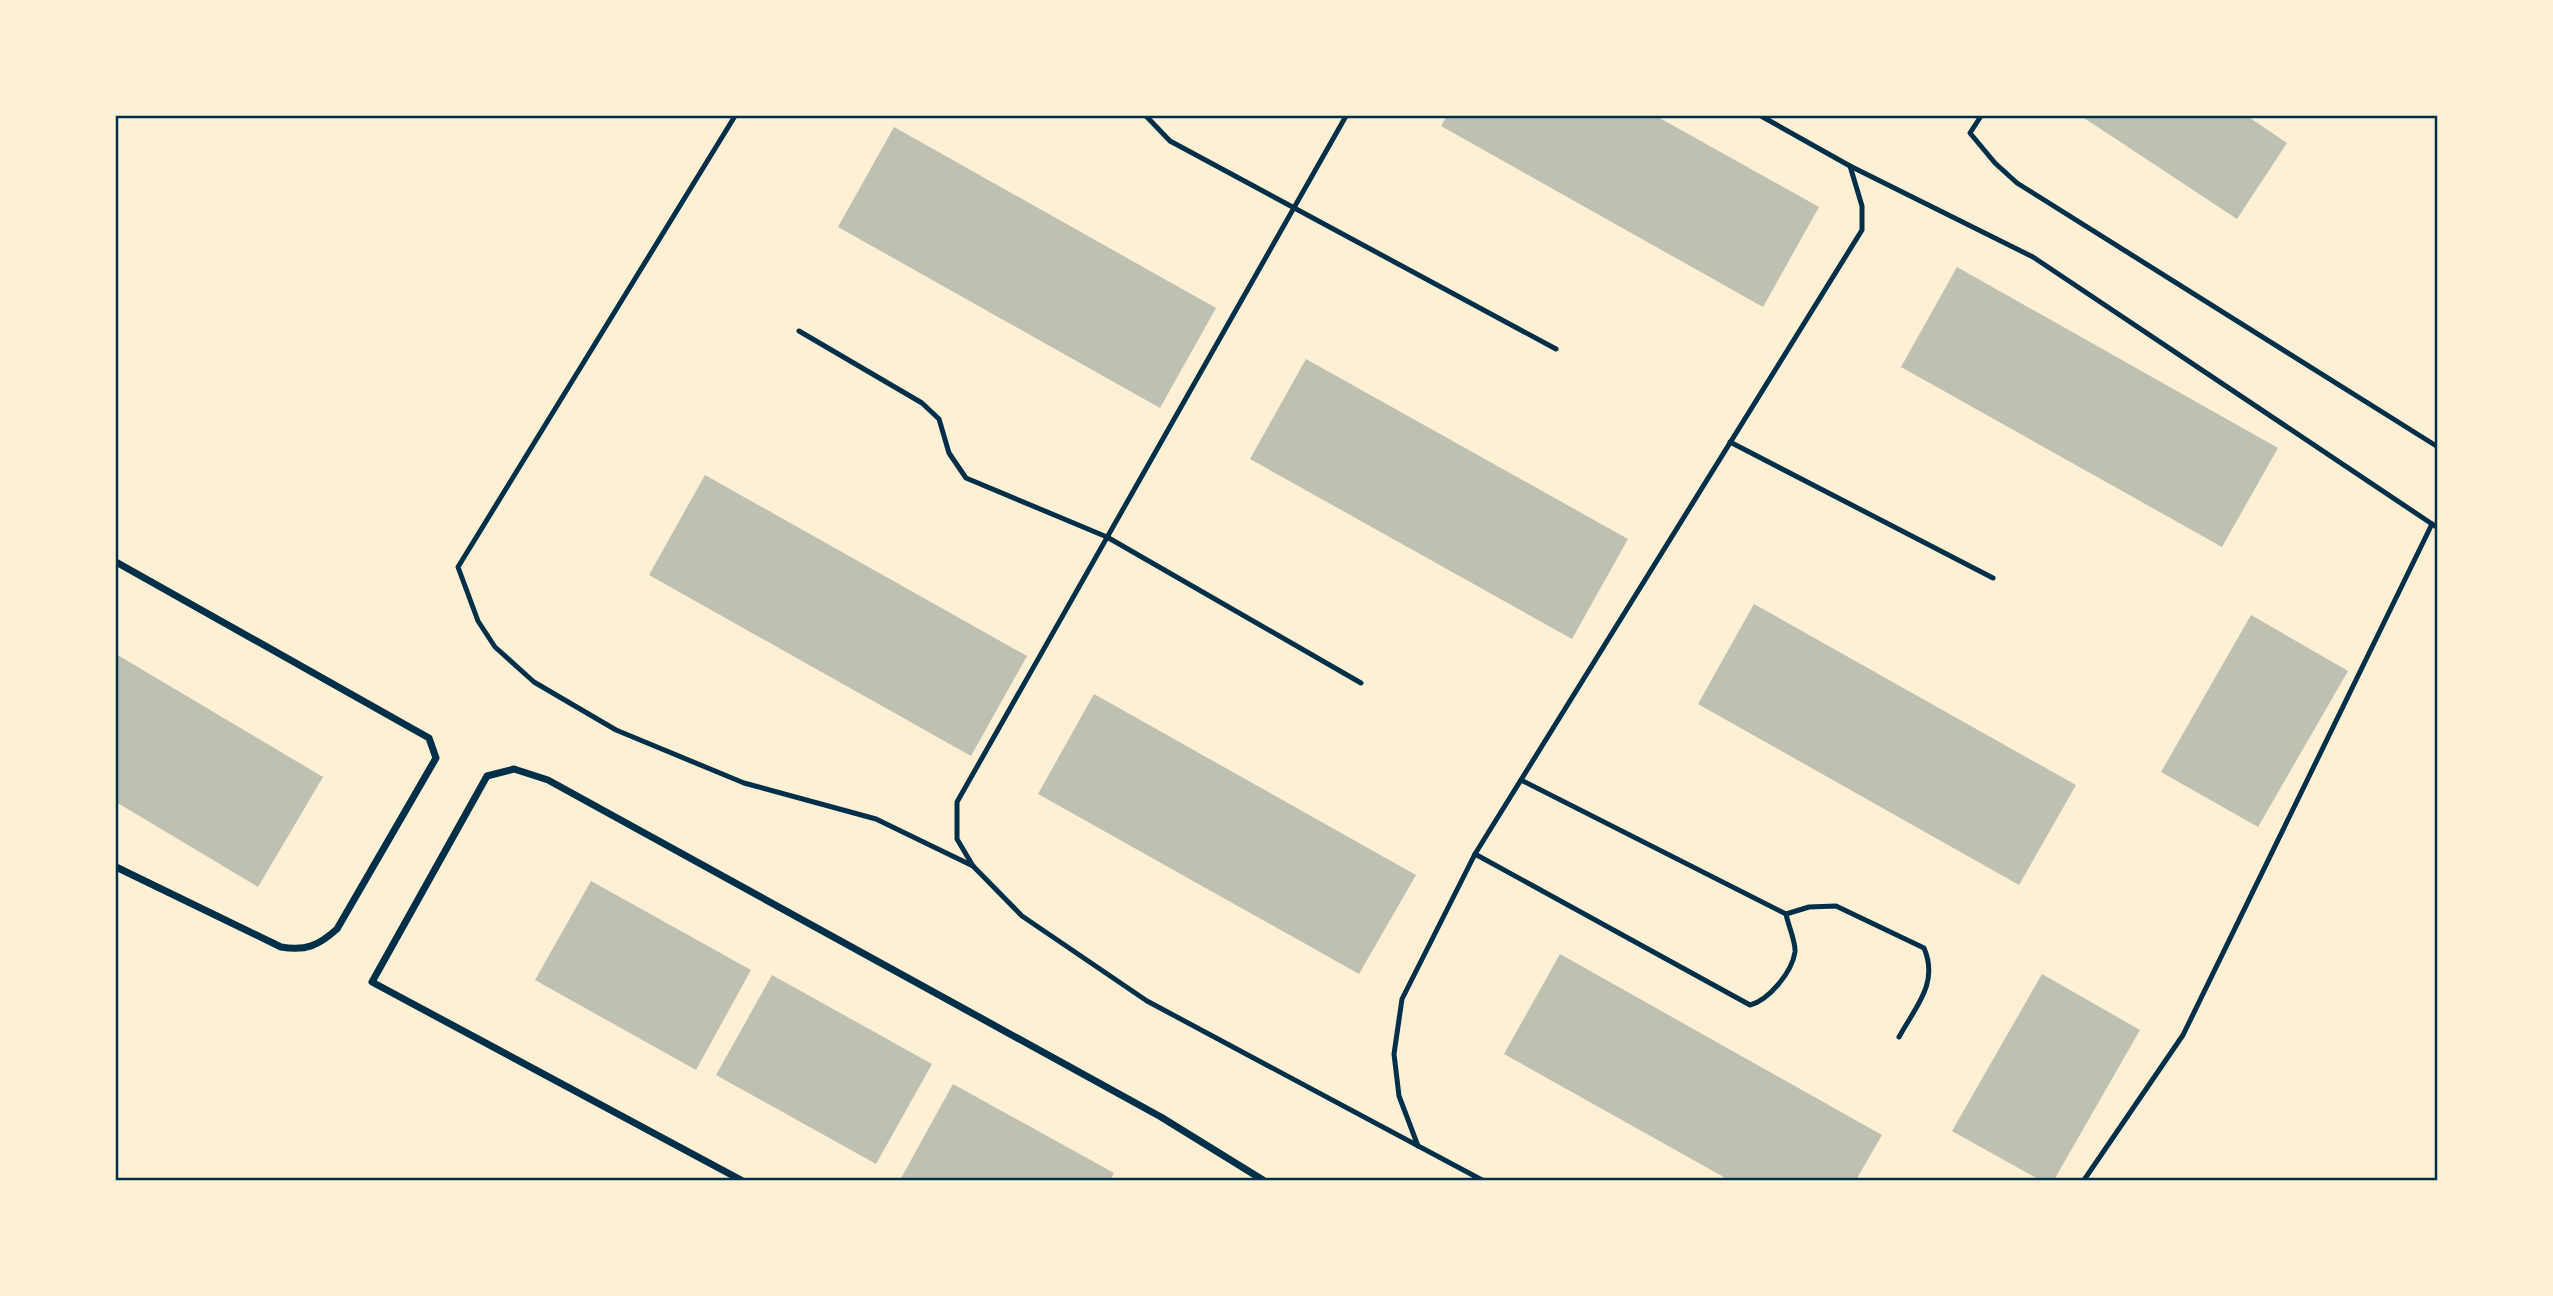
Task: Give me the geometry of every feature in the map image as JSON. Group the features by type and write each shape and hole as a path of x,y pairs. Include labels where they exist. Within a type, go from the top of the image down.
{"street":[{"path":"116,562 429,738 436,758 337,929 322,942 304,951 281,947 116,867"},
{"path":"741,1181 372,982 487,776 514,769 548,780 1161,1117 1263,1181"}],"lane":[{"path":"735,116 458,567 478,621 495,647 534,682 616,730 744,783 876,819 973,866"},
{"path":"1146,116 1170,141 1556,349"},
{"path":"1346,116 957,802 957,839 973,866 1022,916 1147,1001 1482,1181"},
{"path":"1761,116 1850,166 2034,257 2435,526 2183,1035 2084,1181"},
{"path":"1981,116 1970,132 1995,163 2017,183 2438,447"},
{"path":"1418,1146 1399,1096 1394,1054 1402,999 1475,854 1862,230 1862,206 1850,166"},
{"path":"799,331 922,403 939,419 949,453 966,478 1107,537 1361,683"},
{"path":"1730,442 1993,578"},
{"path":"1521,780 1786,914 1809,907 1836,906 1924,948 1931,964 1928,985 1899,1037"},
{"path":"1475,854 1750,1005 1764,1002 1781,981 1795,952 1786,914"}],"building":[{"path":"1447,116 1656,116 1819,207 1763,307 1441,126"},
{"path":"2081,116 2247,116 2287,143 2237,219"},
{"path":"894,127 1216,308 1160,408 838,227"},
{"path":"1957,267 2278,448 2222,547 1901,367"},
{"path":"1306,359 1628,539 1572,639 1250,459"},
{"path":"705,475 1027,656 971,756 649,575"},
{"path":"1754,604 2076,785 2019,885 1698,704"},
{"path":"2251,615 2348,671 2258,827 2161,772"},
{"path":"116,654 323,777 258,887 116,802"},
{"path":"1094,694 1416,875 1359,974 1038,794"},
{"path":"591,881 751,970 696,1070 535,980"},
{"path":"1560,954 1882,1135 1856,1180 1729,1180 1504,1054"},
{"path":"2042,974 2140,1030 2054,1180 2040,1180 1952,1131"},
{"path":"772,975 932,1064 876,1164 716,1075"},
{"path":"953,1084 1114,1173 1110,1180 900,1180"}]}
